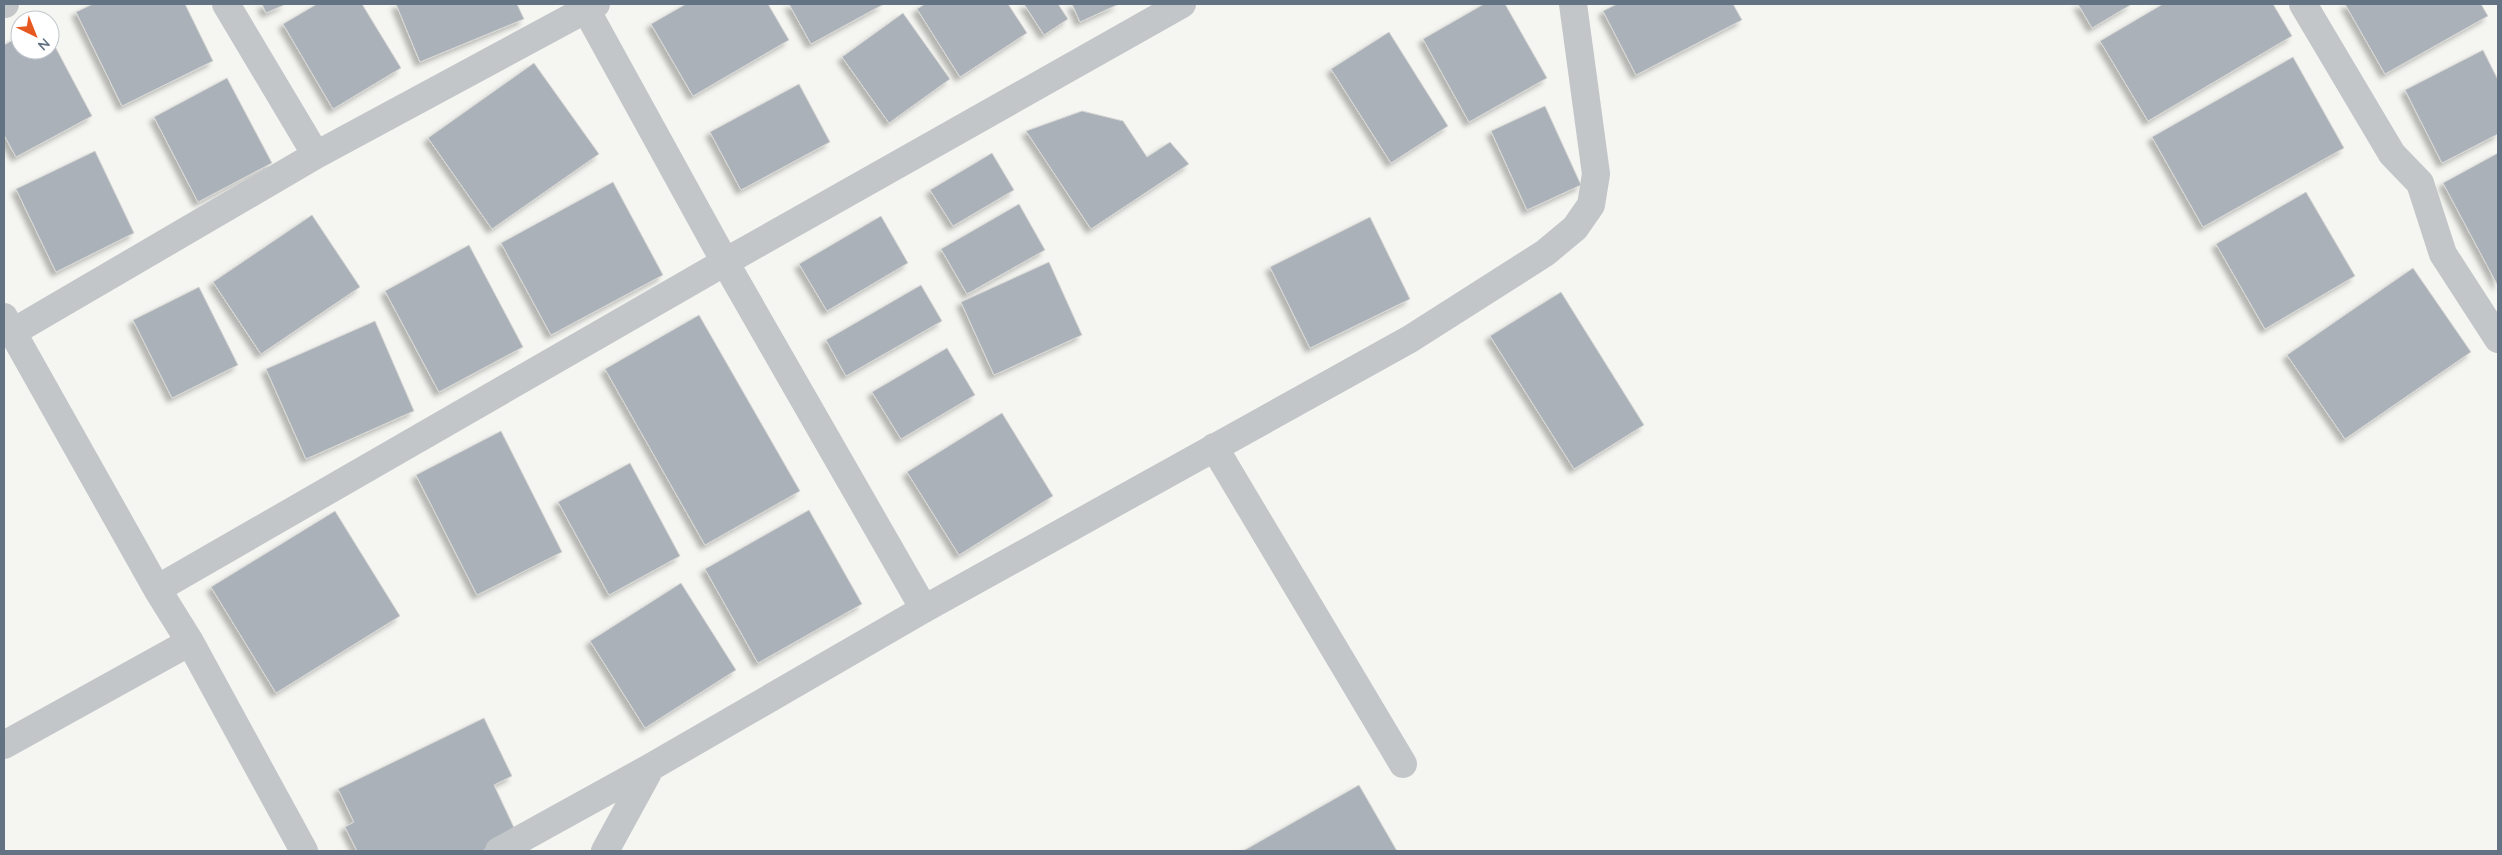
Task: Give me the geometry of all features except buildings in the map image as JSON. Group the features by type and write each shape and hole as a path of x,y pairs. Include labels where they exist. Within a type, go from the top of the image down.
{"street":[{"path":"226,4 316,155"},
{"path":"157,589 724,262 1182,4"},
{"path":"499,851 652,767 924,609 1410,339 1545,253 1575,228 1591,205 1596,174 1573,4"},
{"path":"2303,4 2392,154 2420,183 2442,254 2498,339"},
{"path":"304,851 190,642 157,589 8,325 588,5 724,262 924,609"},
{"path":"1214,447 1403,764"},
{"path":"4,745 190,642"},
{"path":"605,851 652,767"}]}
